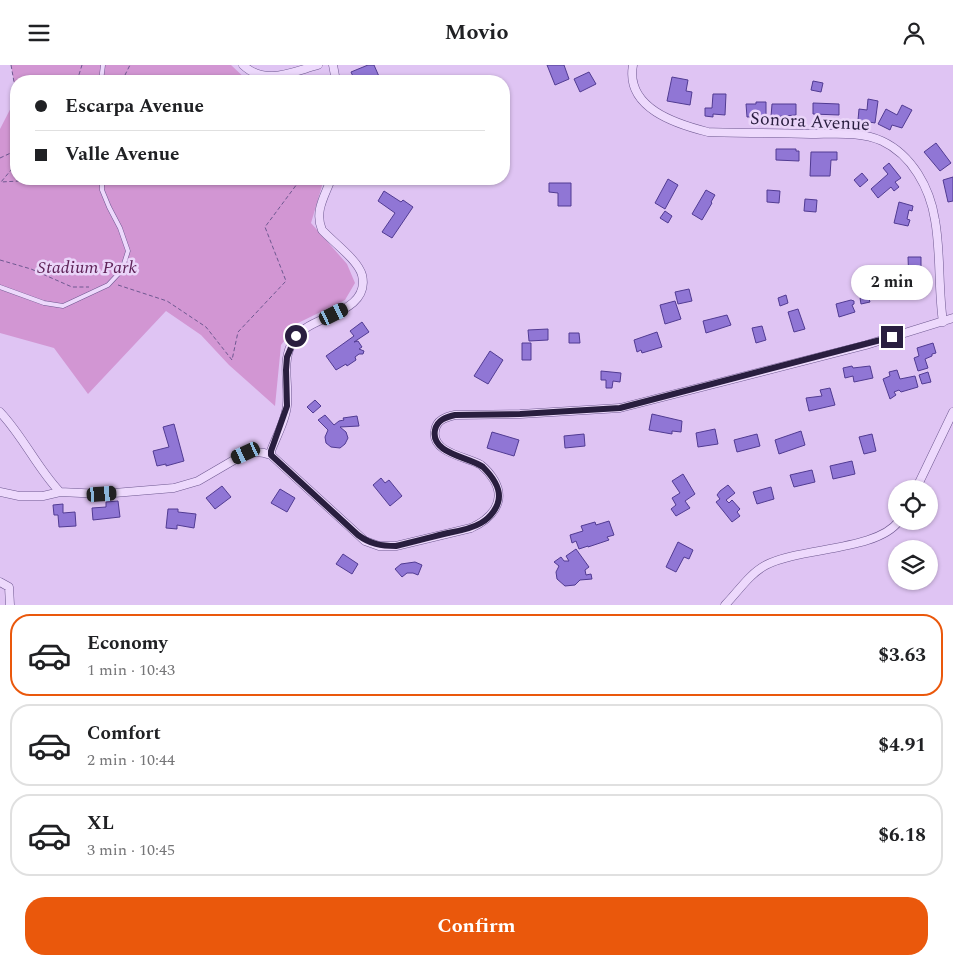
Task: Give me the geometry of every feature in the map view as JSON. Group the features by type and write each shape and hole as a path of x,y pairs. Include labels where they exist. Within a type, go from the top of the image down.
{"street":[{"path":"243,65 258,75"},
{"path":"278,75 318,65"},
{"name":"Sonora Avenue","path":"633,65 632,82 644,103 669,121 708,132 840,134 869,137 882,141 894,148 908,160 918,173 936,221 940,301 943,322"},
{"path":"271,455 287,406 286,370 291,346 296,336 306,328 347,307 356,300 361,290 362,275 359,269 322,230 319,223 319,209 329,185"},
{"path":"0,492 20,497 60,493 102,494 174,488 198,481 246,453 253,451 271,455 365,541 379,546 396,546 471,528 482,523 492,515 498,502 497,487 489,473 481,465 448,452 438,442 434,432 436,426 444,418 455,415 520,414 620,408 866,345 953,318"},
{"path":"0,412 13,427 48,480 60,493"},
{"path":"920,480 953,412"},
{"path":"725,605 750,577 766,565 788,557 876,538 891,530"},
{"path":"0,582 9,587 10,605"}],"lane":[{"path":"0,287 44,303 63,306 108,285 122,270 128,251 120,228 102,190 102,185"}],"path":[{"path":"10,171 1,182 10,181"},
{"path":"0,260 31,269 72,287 116,285 167,301 206,327 232,360 238,332 286,281 265,227 296,185"}],"green space":[{"path":"11,65 231,65 242,75 13,75"},
{"name":"Stadium Park","path":"10,110 10,185 322,185 311,223 347,264 355,283 345,300 298,323 281,345 275,406 229,365 201,335 166,311 88,394 54,348 0,333 0,129"}],"building":[{"path":"368,65 374,65 378,75 352,75 351,72"},
{"path":"547,65 564,65 569,79 555,85"},
{"path":"589,72 596,84 580,92 574,79"},
{"path":"672,77 688,80 686,91 692,92 690,105 667,101"},
{"path":"813,81 823,83 821,92 811,90"},
{"path":"713,94 726,94 725,115 713,114 713,117 705,116 705,108 712,108"},
{"path":"868,99 878,101 875,123 858,120 859,109 867,110"},
{"path":"756,102 766,102 766,116 747,117 746,104 756,104"},
{"path":"813,103 839,104 839,115 813,114"},
{"path":"772,104 796,104 796,115 771,117"},
{"path":"902,105 912,110 902,128 892,125 890,130 878,124 886,109 897,115"},
{"path":"936,143 951,163 940,171 924,152"},
{"path":"776,149 796,149 796,151 799,151 799,161 776,160"},
{"path":"811,152 837,152 837,160 831,160 830,176 810,176"},
{"path":"889,163 901,178 895,182 899,187 894,191 891,187 878,198 871,189 888,174 883,168"},
{"path":"862,173 868,180 860,187 854,180"},
{"path":"953,177 953,201 948,202 943,180"},
{"path":"668,179 678,185 665,209 655,203"},
{"path":"549,183 571,183 571,206 558,206 558,193 549,192"},
{"path":"706,190 715,195 702,220 692,214"},
{"path":"767,190 780,191 779,203 767,202"},
{"path":"384,191 413,207 392,238 382,232 395,213 378,201"},
{"path":"805,199 817,200 816,212 804,211"},
{"path":"899,202 913,206 912,211 909,210 907,219 910,220 908,226 894,223"},
{"path":"665,211 672,216 668,223 660,218"},
{"path":"908,257 921,257 921,283 909,284"},
{"path":"876,280 878,294 872,295 871,292 867,293 870,302 861,304 860,298 863,297 859,285"},
{"path":"689,289 692,301 678,304 675,292"},
{"path":"786,295 788,303 780,306 778,298"},
{"path":"675,301 681,319 665,324 660,305"},
{"path":"854,301 852,305 855,312 839,317 836,304"},
{"path":"798,309 805,329 794,332 788,312"},
{"path":"727,315 731,325 706,333 703,321"},
{"path":"362,322 369,332 354,342 358,341 362,347 359,349 364,351 363,354 355,357 356,360 347,366 346,364 336,370 326,356 354,336 350,331"},
{"path":"762,326 766,340 756,343 752,328"},
{"path":"548,329 548,340 529,341 528,330"},
{"path":"657,332 662,347 642,353 641,350 637,352 634,340"},
{"path":"569,333 579,333 580,343 569,343"},
{"path":"522,343 531,343 531,360 522,360"},
{"path":"933,343 936,353 925,359 928,368 918,371 914,358 919,356 917,348"},
{"path":"490,351 503,360 488,384 474,376"},
{"path":"852,366 853,368 870,366 873,378 854,382 853,376 845,378 843,368"},
{"path":"897,370 900,379 915,376 918,387 894,392 896,395 890,399 883,379 890,376 889,372"},
{"path":"601,371 621,373 620,382 613,381 612,388 606,388 606,380 601,380"},
{"path":"928,372 931,382 922,384 919,375"},
{"path":"830,388 835,405 809,411 806,398 822,396 820,390"},
{"path":"315,400 321,406 313,413 307,407"},
{"path":"652,414 682,421 681,432 672,431 672,434 649,430"},
{"path":"325,415 334,425 344,420 343,418 357,416 359,426 340,427 346,432 348,438 340,448 331,447 326,443 325,437 328,430 318,420"},
{"path":"174,424 184,461 166,466 166,464 157,466 153,451 169,447 163,427"},
{"path":"715,429 718,444 698,447 696,433"},
{"path":"801,431 805,445 779,454 775,440"},
{"path":"492,432 519,440 514,456 487,448"},
{"path":"584,434 585,446 565,448 564,436"},
{"path":"757,434 760,446 737,452 734,440"},
{"path":"872,434 876,451 864,454 859,437"},
{"path":"852,461 855,474 833,479 830,466"},
{"path":"812,470 815,482 794,487 790,475"},
{"path":"683,474 695,494 685,501 690,508 676,516 671,509 676,505 672,498 680,493 672,481"},
{"path":"381,478 385,483 389,480 402,496 390,506 373,485"},
{"path":"728,485 735,493 726,500 729,503 732,500 740,509 737,512 740,516 732,522 716,502 720,499 717,495"},
{"path":"222,486 231,497 215,509 206,498"},
{"path":"771,487 774,499 757,504 753,492"},
{"path":"280,489 295,498 287,512 271,503"},
{"path":"118,501 120,517 93,520 92,508 106,507 106,502"},
{"path":"63,504 63,513 75,512 76,526 59,527 58,515 54,515 53,505"},
{"path":"168,509 178,509 178,512 196,514 194,528 177,525 177,529 166,528"},
{"path":"609,521 614,535 607,537 609,540 579,549 576,541 572,543 570,535 583,531 581,526 595,522 596,525"},
{"path":"678,542 693,550 689,559 684,557 676,572 666,567"},
{"path":"576,549 589,567 585,570 586,575 591,574 592,579 580,580 575,585 565,586 557,579 556,572 559,566 554,562 561,557 564,561 569,561 566,556"},
{"path":"343,554 358,564 352,574 336,564"},
{"path":"415,562 422,565 418,575 407,573 402,577 395,569 401,564"}],"route":[{"path":"296,336 287,357 287,406 271,455 365,541 379,546 396,546 471,528 482,523 492,515 496,508 499,496 497,487 489,473 481,465 448,452 435,438 436,426 444,418 455,415 520,414 620,408 892,337"}]}
